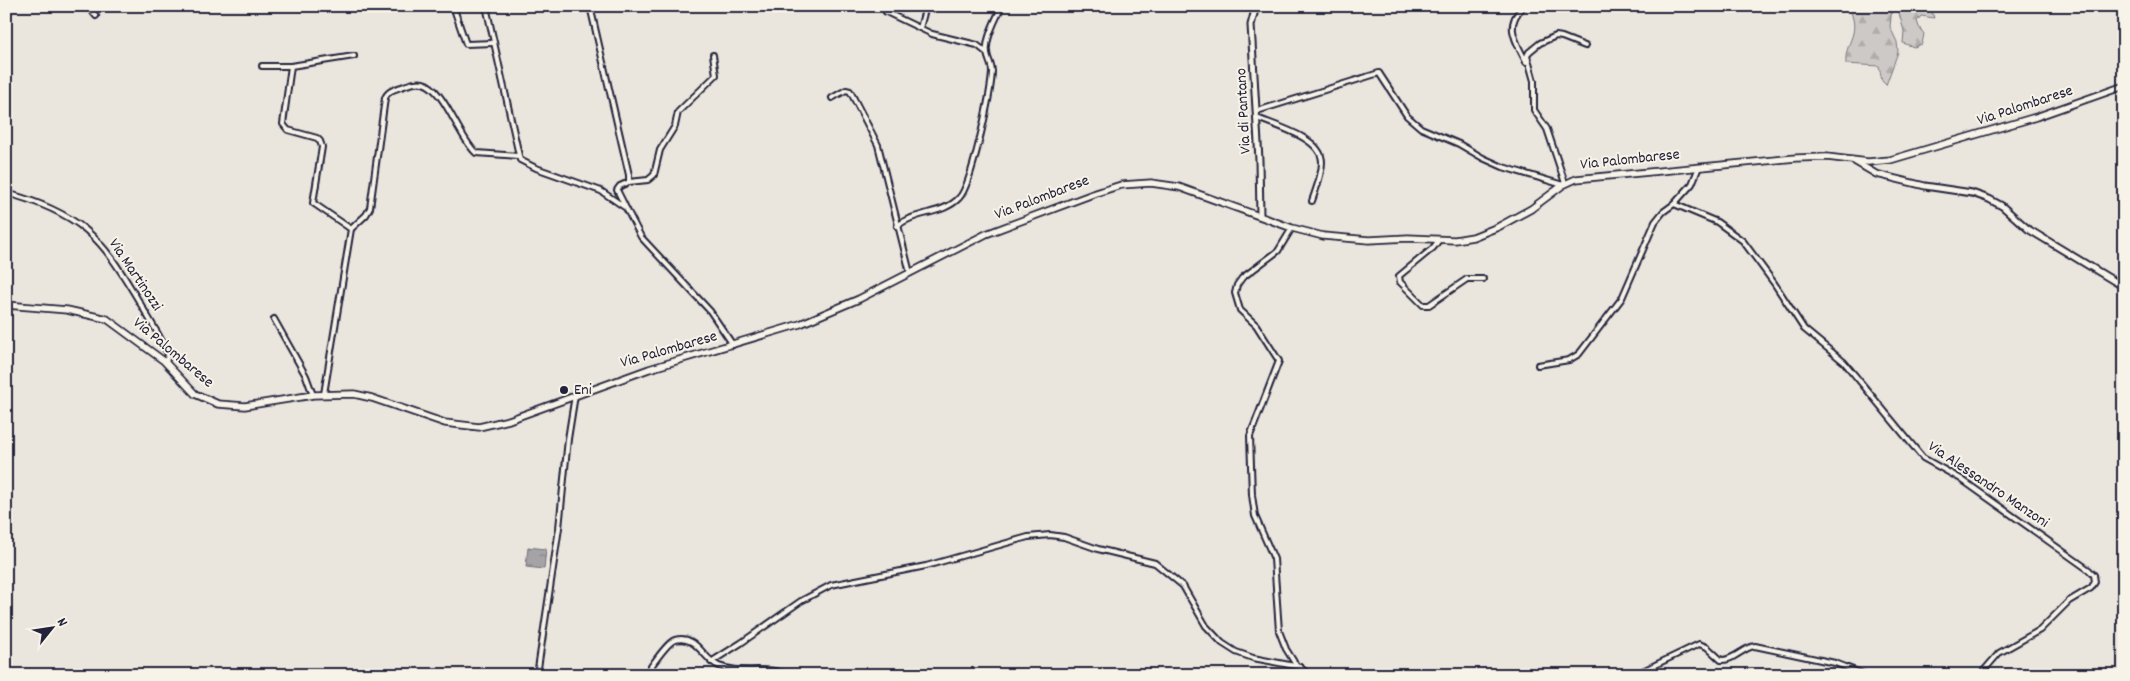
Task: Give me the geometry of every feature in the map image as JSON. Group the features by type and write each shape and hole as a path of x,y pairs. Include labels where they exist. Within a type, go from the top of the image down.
{"main road":[{"name":"Via Palombarese","path":"6,306 71,310 101,316 117,325 166,363 193,392 203,399 220,405 251,406 324,394 367,396 446,423 473,427 504,422 658,366 733,346 811,320 994,231 1097,192 1129,184 1158,183 1175,186 1292,228 1341,238 1463,240 1485,232 1528,210 1564,184 1584,178 1806,157 1882,161 1902,157 2042,115 2124,86"}],"street":[{"path":"88,6 96,16"},
{"path":"452,6 466,44 494,42"},
{"path":"486,6 518,156 524,163 600,191 626,208"},
{"path":"590,6 629,175 629,182"},
{"path":"920,28 926,6"},
{"path":"897,226 907,220 952,204 966,188 975,156 991,76 988,42 1002,6"},
{"name":"Via di Pantano","path":"1256,6 1251,26 1257,118 1260,216"},
{"path":"1524,6 1515,16 1512,28 1530,69"},
{"path":"886,12 935,35 977,46 988,54"},
{"path":"1564,184 1547,129 1534,110 1534,83 1528,54 1538,44 1547,39 1560,36 1585,46"},
{"path":"713,54 716,75 678,112 675,126 660,150 654,175 648,180 629,182 620,186 617,191 640,236 710,311 733,346"},
{"path":"262,66 291,66 354,56"},
{"path":"291,66 284,126 288,130 317,138 320,142 322,147 313,203 351,229"},
{"path":"1256,111 1379,73 1407,116 1420,128 1459,144 1503,167 1564,184"},
{"path":"324,394 351,229 365,216 370,208 387,94 418,83 426,84 438,95 476,153 518,156"},
{"path":"832,98 846,90 850,91 880,148 897,226 910,273"},
{"path":"1257,118 1306,139 1318,149 1322,163 1312,201"},
{"path":"1854,161 1876,174 1933,188 1972,193 1989,199 1999,204 2028,229 2124,287"},
{"path":"1538,365 1567,361 1578,356 1622,298 1655,222 1692,184 1699,168"},
{"name":"Via Martinozzi","path":"6,193 41,205 74,222 87,231 104,248 120,268 162,340 168,353 166,363"},
{"name":"Via Alessandro Manzoni","path":"1674,204 1717,222 1743,241 1774,283 1804,329 1844,362 1923,458 1961,480 2093,574 2095,582 2092,587 2069,601 2037,632 2001,652 1980,674"},
{"path":"1292,228 1278,251 1244,276 1237,284 1235,296 1240,310 1254,322 1278,359 1278,365 1250,436 1252,498 1256,519 1274,559 1279,631 1286,649 1297,666"},
{"path":"1439,240 1433,248 1399,278 1400,282 1423,305 1429,305 1467,279 1483,279"},
{"path":"274,319 306,376 313,395"},
{"path":"538,675 559,528 568,433 575,395"},
{"path":"711,662 741,644 801,601 831,585 926,566 1028,537 1050,535 1061,536 1098,549 1155,563 1182,586 1206,626 1225,645 1253,658 1304,668 1309,675"},
{"path":"645,675 671,643 677,640 695,643 711,662 729,669 773,670 788,675"},
{"path":"1634,675 1699,644 1705,645 1722,660 1730,659 1748,647 1755,646 1834,663 1866,675"}],"green space":[{"path":"1848,6 1892,6 1890,27 1897,42 1898,52 1886,85 1882,81 1879,66 1846,64 1846,56 1854,24"},
{"path":"1897,6 1930,6 1934,18 1921,16 1917,21 1924,34 1922,44 1914,47 1903,43 1904,31"}],"water":[{"path":"528,547 546,549 544,569 526,567"}],"place":[{"name":"Eni","path":"564,390"}]}
